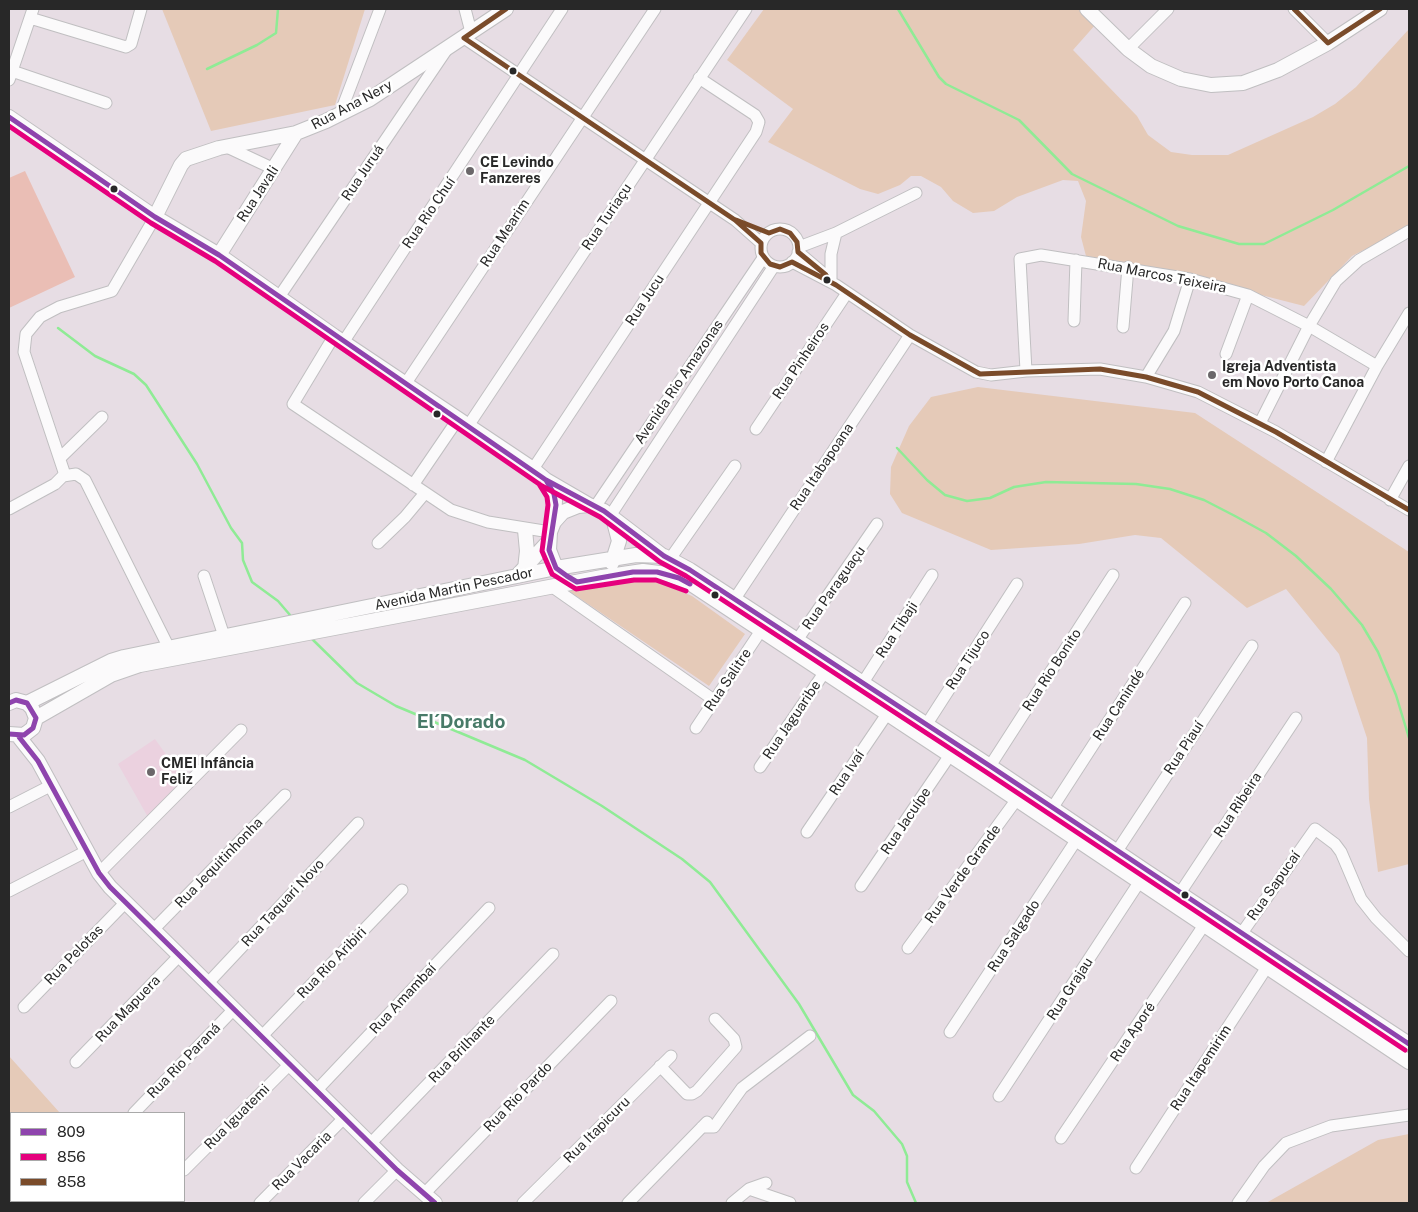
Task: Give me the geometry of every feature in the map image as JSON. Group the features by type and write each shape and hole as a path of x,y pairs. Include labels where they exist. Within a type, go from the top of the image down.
{"street":[{"path":"106,103 10,75 32,13 126,47 131,44 141,9"},
{"path":"340,114 380,9"},
{"path":"465,9 467,35 520,75 735,220 761,244 763,258 774,266 787,266 796,254 916,194"},
{"name":"Rua Ana Nery","path":"155,217 183,162 189,157 296,133 340,114 370,99 506,9"},
{"name":"Rua Rio Chuí","path":"413,485 293,404 520,75 562,9"},
{"name":"Rua Mearim","path":"406,383 581,117 655,9"},
{"name":"Rua Turiaçu","path":"413,485 463,422 645,160 746,9"},
{"path":"1087,9 1128,49 1167,75 1196,84 1211,85 1243,83 1260,78 1328,43 1380,9"},
{"path":"1128,49 1168,9"},
{"path":"1294,9 1328,43"},
{"name":"Rua Juruá","path":"280,298 447,48"},
{"name":"Rua Jucu","path":"533,469 756,132 758,122 755,115 699,78"},
{"path":"9,117 155,217 219,255 533,469 546,480 611,517 667,558 735,466"},
{"name":"Rua Javali","path":"219,255 296,133"},
{"path":"227,147 274,169"},
{"path":"63,476 60,458 24,352 24,340 32,325 40,317 60,307 112,291 155,217"},
{"path":"735,220 769,233 780,230 790,233 796,254 847,293 910,335 980,374 1100,369 1146,378 1198,392 1260,423 1409,510"},
{"path":"1260,423 1309,326 1343,272 1358,260 1409,231"},
{"path":"761,244 769,233"},
{"path":"834,283 831,254 836,233"},
{"name":"Rua Marcos Teixeira","path":"1026,371 1020,259 1041,255 1190,279 1248,295 1309,326 1377,366"},
{"name":"Avenida Rio Amazonas","path":"592,506 763,258"},
{"path":"1074,321 1076,260"},
{"name":"Avenida Rio Amazonas","path":"611,517 774,266"},
{"path":"1123,327 1128,268"},
{"path":"1146,378 1174,331 1190,279"},
{"name":"Rua Pinheiros","path":"756,429 847,293"},
{"path":"1226,354 1248,295"},
{"path":"1326,462 1377,366 1409,312"},
{"name":"Rua Itabapoana","path":"734,600 910,335"},
{"path":"60,458 102,417"},
{"path":"1390,500 1409,466"},
{"path":"9,509 55,484 63,476 76,474 85,480 169,648"},
{"path":"546,480 555,500 549,550 556,568 577,582"},
{"path":"413,485 465,516 525,530 551,532"},
{"path":"378,543 400,522 425,493"},
{"path":"520,573 551,532 563,512 570,508 592,506"},
{"path":"602,577 615,557 619,541 611,517"},
{"name":"Rua Paraguaçu","path":"794,646 878,524"},
{"path":"520,573 527,551 525,530"},
{"name":"Avenida Martin Pescador","path":"15,700 116,659 520,573 615,557 636,555 667,558 734,600 794,646 824,673 887,714 923,730 990,766 1051,814 1079,832 1117,851 1180,893 1238,939 1267,968 1409,1062"},
{"name":"Avenida Martin Pescador","path":"36,718 111,675 140,665 551,586 644,571 657,572 679,578 760,632 794,646 862,684 923,730 950,755 1020,801 1051,814"},
{"name":"Rua Rio Bonito","path":"990,766 1113,575"},
{"path":"204,576 224,636"},
{"name":"Rua Tibaji","path":"862,684 932,576"},
{"name":"Rua Tijuco","path":"923,730 1016,584"},
{"path":"551,586 714,700"},
{"name":"Rua Canindé","path":"1051,814 1185,603"},
{"name":"Rua Salitre","path":"696,728 760,632"},
{"name":"Rua Piauí","path":"1117,851 1252,646"},
{"name":"Rua Jaguaribe","path":"760,767 824,673"},
{"path":"15,700 32,708 36,718 19,734 52,785 99,873 125,903 180,955 316,1091 397,1170 430,1198"},
{"name":"Rua Ivaí","path":"807,832 887,714"},
{"name":"Rua Ribeira","path":"1180,893 1296,718"},
{"path":"99,873 241,730"},
{"name":"Rua Jacuípe","path":"862,886 950,755"},
{"path":"9,807 52,785"},
{"name":"Rua Jequitinhonha","path":"153,930 285,795"},
{"name":"Rua Verde Grande","path":"908,948 1020,801"},
{"name":"Rua Taquari Novo","path":"208,983 358,822"},
{"name":"Rua Sapucaí","path":"1238,939 1315,829 1335,844 1341,852 1361,899 1376,918 1409,951"},
{"name":"Avenida Martin Pescador","path":"1079,832 1140,882 1204,925 1238,939 1408,1041"},
{"name":"Rua Salgado","path":"950,1032 1079,832"},
{"path":"9,891 87,851"},
{"name":"Rua Grajau","path":"999,1096 1140,882"},
{"name":"Rua Rio Aribiri","path":"262,1036 402,890"},
{"name":"Rua Pelotas","path":"24,1007 125,903"},
{"name":"Rua Amambaí","path":"316,1091 489,908"},
{"name":"Rua Aporé","path":"1061,1138 1204,925"},
{"name":"Rua Brilhante","path":"371,1143 553,954"},
{"name":"Rua Mapuera","path":"76,1062 180,955"},
{"name":"Rua Itapemirim","path":"1136,1168 1267,968"},
{"name":"Rua Rio Pardo","path":"430,1198 611,1001"},
{"name":"Rua Rio Paraná","path":"135,1112 234,1009"},
{"path":"660,1066 687,1094 697,1091 736,1047 734,1039 715,1019"},
{"path":"628,1203 705,1124 714,1127 742,1088 810,1036"},
{"name":"Rua Itapicuru","path":"523,1203 671,1056"},
{"name":"Rua Iguatemi","path":"185,1169 290,1064"},
{"path":"1238,1203 1264,1166 1286,1143 1332,1126 1409,1115"},
{"name":"Rua Vacaria","path":"260,1203 344,1118"},
{"path":"364,1203 397,1170"},
{"path":"732,1203 749,1189 766,1183"},
{"path":"749,1189 790,1203"}],"shaded area":[{"path":"162,9 365,9 335,105 211,131"},
{"path":"764,9 1081,9 1096,24 1073,50 1137,116 1148,135 1171,152 1192,155 1228,155 1313,117 1335,104 1356,87 1409,29 1409,227 1352,256 1304,306 1191,277 1086,256 1081,237 1086,201 1078,181 1063,180 1017,197 994,211 973,213 953,201 941,187 921,176 911,176 900,185 878,194 860,189 768,142 793,109 727,60"},
{"path":"25,171 75,277 9,308 9,178"},
{"path":"978,387 1195,413 1409,552 1409,864 1378,872 1369,799 1367,738 1339,654 1286,589 1247,608 1161,538 1135,535 1079,544 991,550 902,513 890,494 891,467 909,426 931,397"},
{"path":"636,577 654,580 692,596 745,634 709,686 566,589"},
{"name":"CMEI Infância Feliz","path":"155,739 185,781 149,819 118,764"},
{"path":"9,1056 59,1112 10,1112 9,1181"},
{"path":"1409,1134 1409,1203 1266,1203 1378,1140"},
{"path":"45,1202 132,1202 131,1203"}],"waterway":[{"path":"207,69 257,45 276,33 278,9"},
{"path":"898,9 939,77 946,84 1019,120 1072,174 1178,226 1239,244 1264,244 1333,210 1409,166"},
{"path":"58,328 95,356 134,374 146,385 197,464 231,528 242,543 243,560 252,582 278,601 290,615"},
{"path":"897,448 927,480 945,495 967,501 990,498 1014,487 1046,482 1136,484 1170,489 1204,500 1266,533 1296,556 1331,589 1362,625 1378,652 1396,695 1409,738"},
{"path":"310,637 357,683 396,706 525,760 602,806 682,859 710,882 799,1004 853,1095 874,1111 902,1144 907,1156 907,1182 916,1203"}],"transit line":[{"name":"858","path":"506,9 464,38 735,220 761,243 761,253 770,264 780,267 792,262 836,285 910,335 980,374 1100,369 1146,377 1198,392 1276,432 1409,510"},
{"name":"858","path":"1294,9 1328,43 1380,9"},
{"name":"809","path":"9,117 155,217 219,255 546,480 604,511 664,556 690,570 990,766 1409,1044"},
{"name":"856","path":"9,126 151,223 215,261 542,486 600,517 660,562 686,576 986,772 1405,1050"},
{"name":"858","path":"736,220 769,233 780,229 790,233 797,242 798,252 826,275"},
{"name":"809","path":"546,480 554,494 556,505 549,550 556,568 567,576 577,582 633,572 657,572 679,578 690,584"},
{"name":"856","path":"539,484 547,497 548,505 542,551 552,574 576,589 634,580 656,580 686,591"},
{"name":"809","path":"9,703 16,700 27,703 36,718 33,728 24,735 9,734"},
{"name":"809","path":"19,737 38,761 99,873 110,887 397,1170 435,1203"}],"place":[{"name":"CE Levindo Fanzeres","path":"470,171"},
{"name":"Igreja Adventista em Novo Porto Canoa","path":"1212,375"},
{"name":"CMEI Infância Feliz","path":"151,772"}],"district":[{"name":"El´Dorado","path":"461,722"}]}
